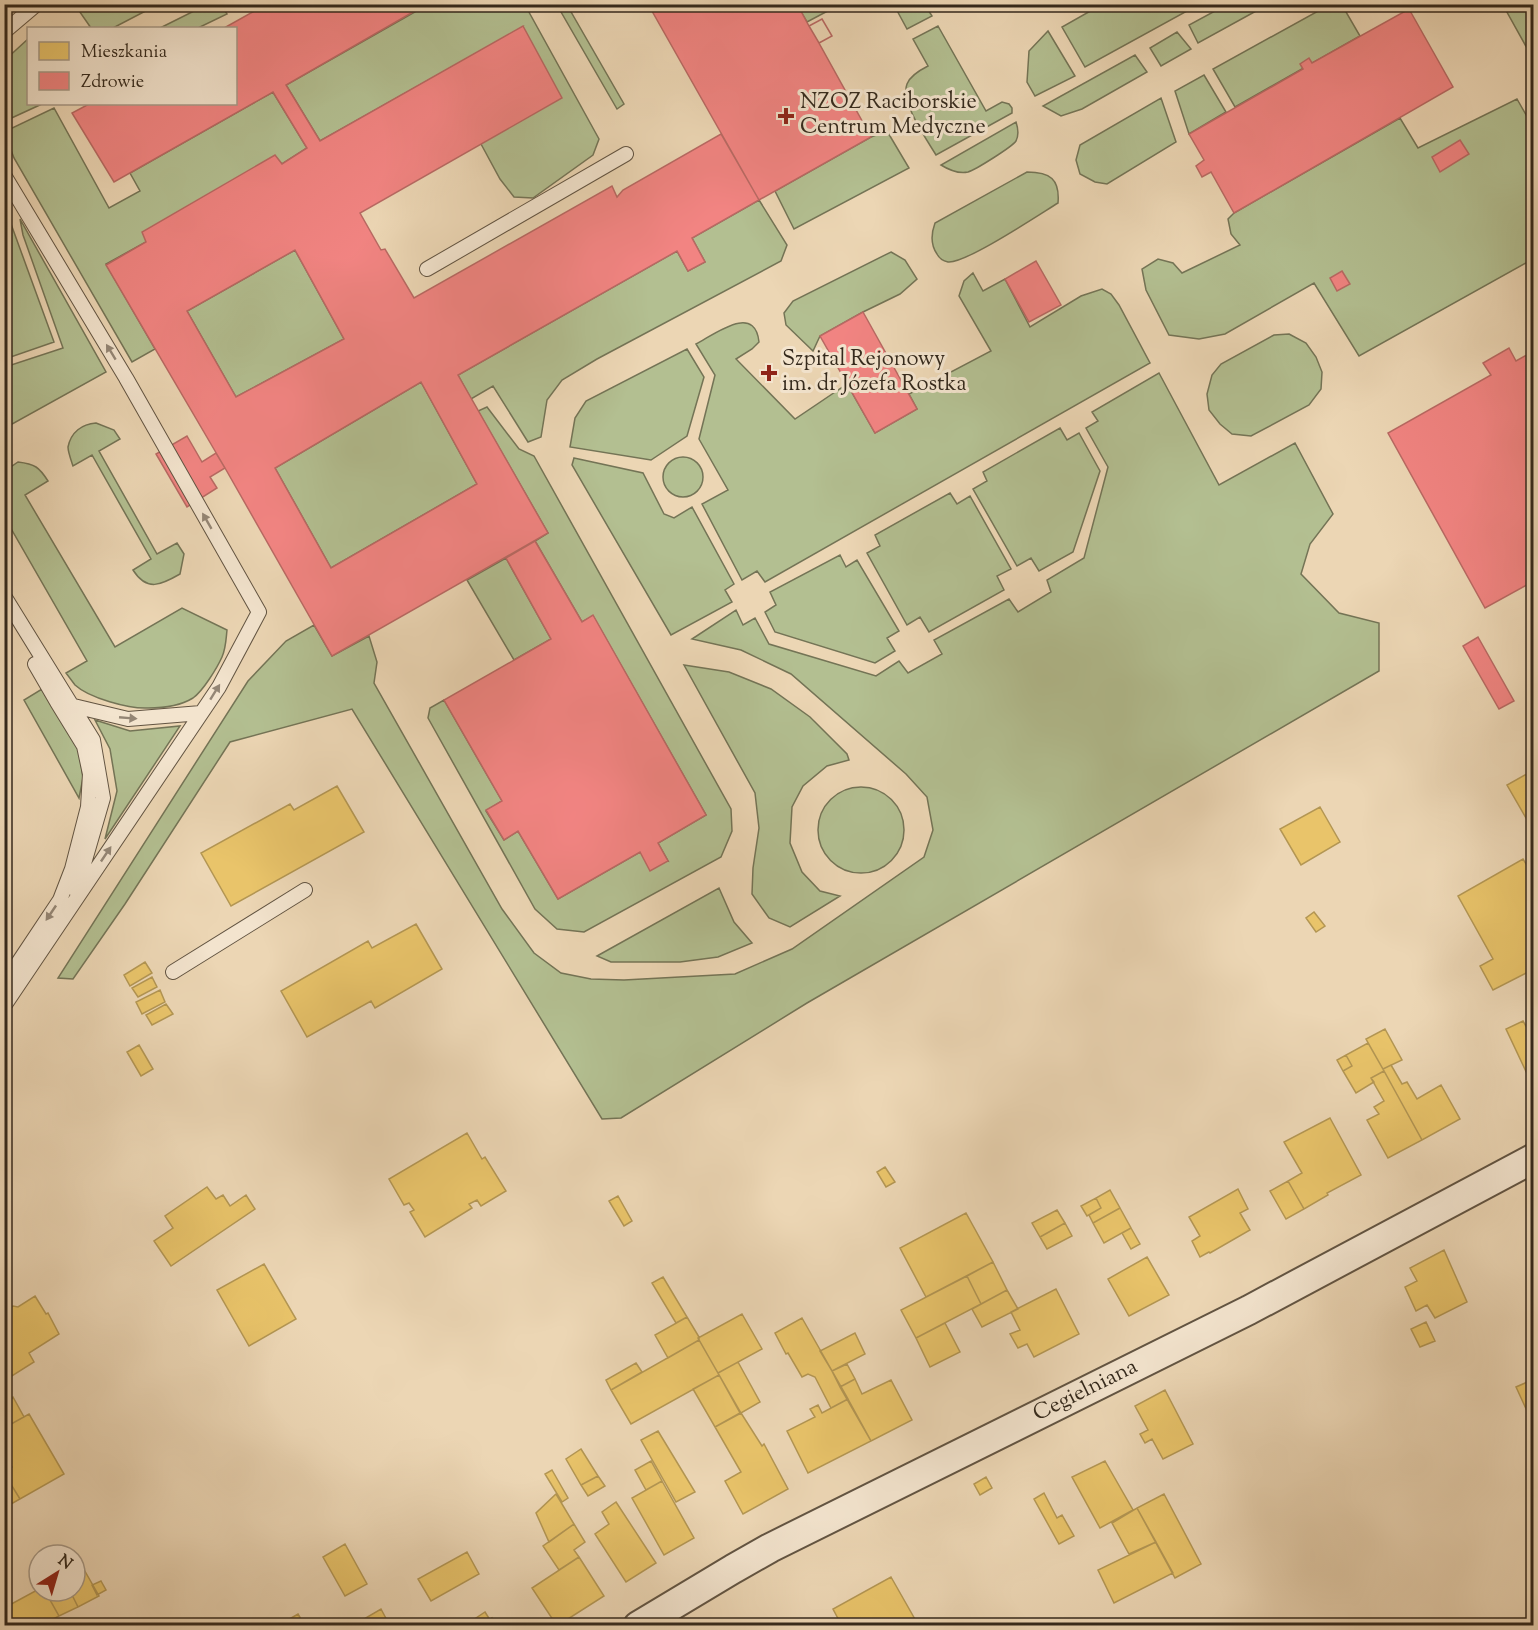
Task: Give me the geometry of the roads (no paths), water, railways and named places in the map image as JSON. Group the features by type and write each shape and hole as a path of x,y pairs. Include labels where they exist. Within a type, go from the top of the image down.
{"street":[{"name":"Cegielniana","path":"639,1626 770,1548 1249,1310 1533,1158"}],"lane":[{"path":"4,32 37,4"},
{"path":"427,269 626,154"},
{"path":"4,174 126,378 259,612 219,687 4,1006"},
{"path":"4,205 19,200"},
{"path":"4,596 93,740 103,798 73,902"},
{"path":"4,612 84,746 90,774 88,807 72,869 60,900 4,984"},
{"path":"57,702 128,719 201,713"},
{"path":"173,972 305,890"}],"place":[{"name":"NZOZ Raciborskie Centrum Medyczne","path":"786,116"},
{"name":"Szpital Rejonowy im. dr Józefa Rostka","path":"769,373"}]}
